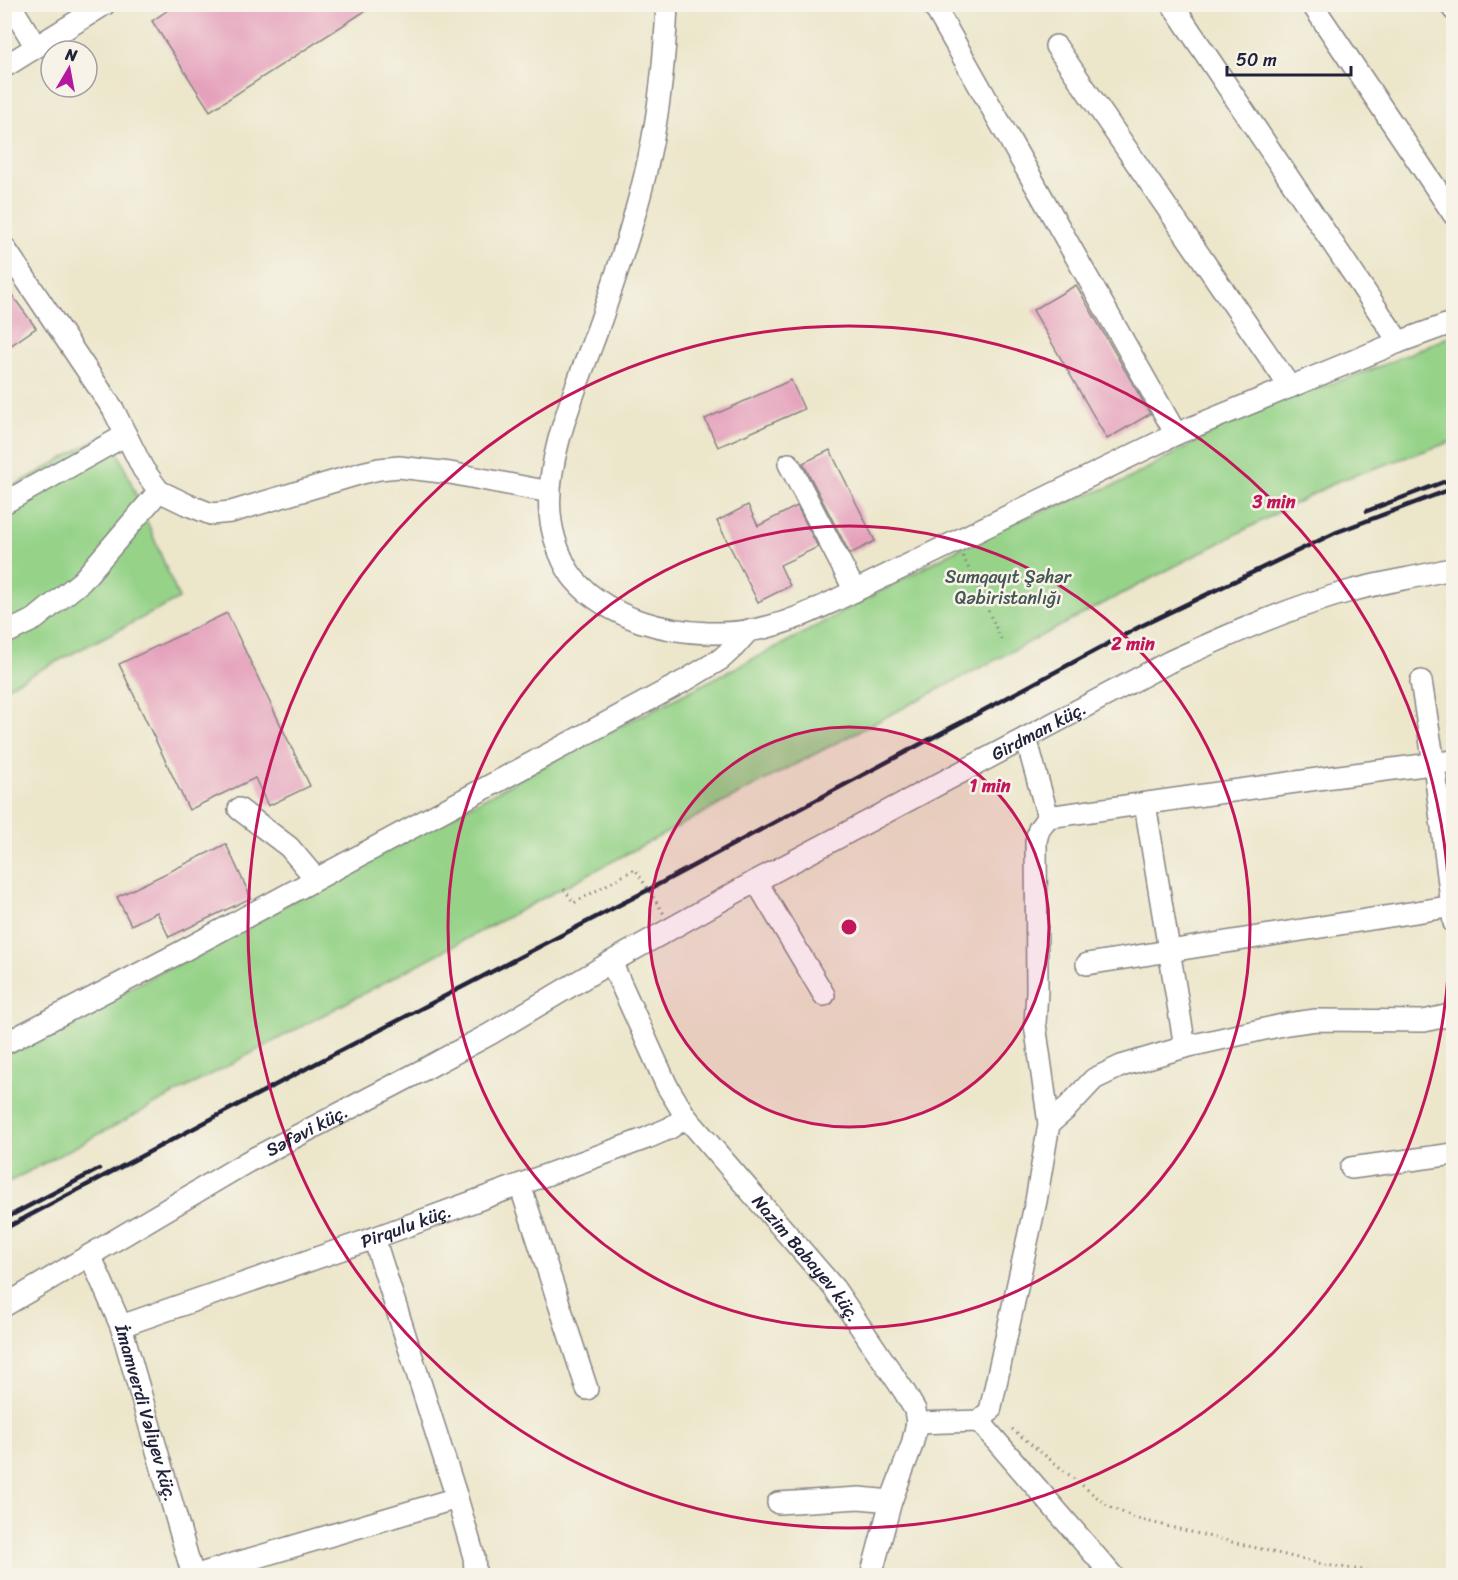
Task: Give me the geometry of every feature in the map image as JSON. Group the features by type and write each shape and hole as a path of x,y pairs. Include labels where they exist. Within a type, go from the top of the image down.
{"street":[{"path":"10,4 36,48"},
{"path":"4,67 105,4"},
{"path":"667,4 666,42 657,110 643,184 603,313 564,423 554,458 550,492 550,521 557,550 574,580 598,600 622,615 655,626 691,632 749,630 776,625 802,616 1176,434 1399,342 1454,322"},
{"path":"933,4 1176,434"},
{"path":"1172,4 1399,342"},
{"path":"1312,4 1454,215"},
{"path":"1449,4 1454,10"},
{"path":"1056,46 1290,387"},
{"path":"4,247 113,409 143,470 159,491 211,514 231,512 362,473 399,467 450,473 550,492"},
{"path":"4,503 126,435"},
{"path":"789,464 855,591"},
{"path":"4,634 35,619 82,581 159,491"},
{"name":"Girdman küç.","path":"611,962 756,881 1169,662 1291,610 1354,590 1454,568"},
{"path":"4,1044 179,953 686,680 721,659 749,630"},
{"path":"1087,964 1453,912 1444,763 1421,681"},
{"path":"1026,738 1048,818"},
{"path":"984,1416 1036,1201 1050,1124 1035,1024 1037,991 1036,841 1039,829 1048,818 1444,763"},
{"path":"1145,804 1185,1047"},
{"path":"238,809 289,848 316,879"},
{"path":"756,881 824,995"},
{"name":"Nazim Babayev küç.","path":"611,962 667,1086 686,1117 834,1288 904,1390 915,1410 917,1423"},
{"name":"Səfəvi küç.","path":"4,1306 248,1162 480,1039 611,962"},
{"path":"1050,1124 1094,1079 1122,1066 1185,1047 1287,1024 1316,1020 1424,1021 1454,1014"},
{"name":"Pirqulu küç.","path":"121,1326 520,1185 647,1138 670,1128 686,1117"},
{"path":"1352,1167 1454,1154"},
{"path":"520,1185 587,1389"},
{"path":"374,1238 457,1498 474,1557 475,1570 472,1575"},
{"name":"İmamverdi Vəliyev küç.","path":"90,1255 121,1326 193,1575"},
{"path":"871,1575 891,1501 912,1445 917,1423 984,1416"},
{"path":"984,1416 1113,1575"},
{"path":"193,1575 457,1498"},
{"path":"778,1503 859,1498 891,1501"}],"path":[{"path":"956,541 1001,639"},
{"path":"564,889 574,903 635,869 673,928"},
{"path":"984,1416 1108,1506 1138,1519 1326,1565 1404,1575"}],"green space":[{"name":"Sumqayıt Şəhər Qəbiristanlığı","path":"1453,335 1453,441 1338,481 790,767 5,1184 5,1055 576,749 800,635 993,530 1123,482 1249,412 1376,368"},
{"path":"110,432 179,599 5,688 5,491"}],"building":[{"path":"177,4 376,4 210,111 152,21"},
{"path":"4,284 36,328 4,350"},
{"path":"1076,285 1150,414 1107,439 1033,310"},
{"path":"791,380 804,409 718,447 705,419"},
{"path":"830,450 875,541 850,554 803,463"},
{"path":"748,505 758,526 797,506 818,547 780,565 790,586 758,602 717,521"},
{"path":"227,613 310,786 268,806 255,778 189,810 119,664"},
{"path":"226,844 251,898 169,937 157,912 131,925 117,897"}],"railway":[{"path":"1367,511 1454,478"},
{"path":"4,1229 648,890 1141,626 1337,532 1454,488"},
{"path":"4,1219 99,1169"}]}
